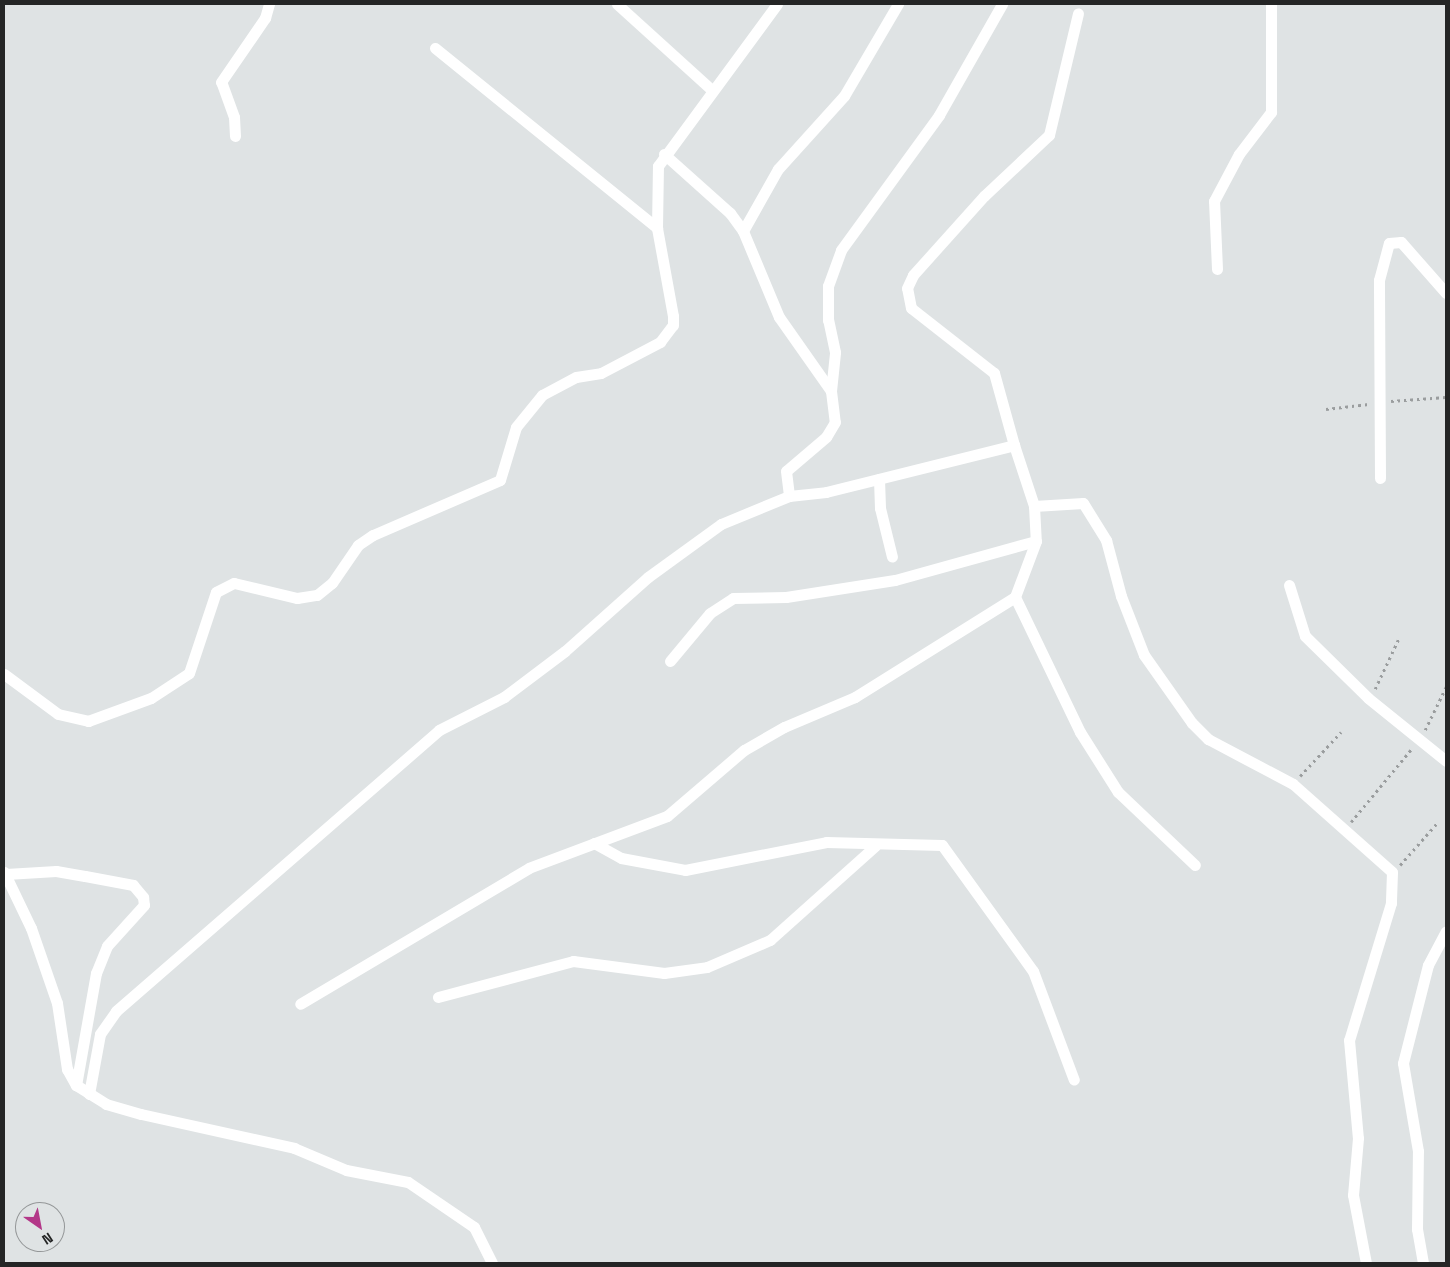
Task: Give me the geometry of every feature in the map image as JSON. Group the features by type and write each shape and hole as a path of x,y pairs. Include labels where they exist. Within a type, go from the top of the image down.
{"street":[{"path":"235,136 234,117 221,82 265,18 269,4"},
{"path":"617,4 712,90"},
{"path":"4,674 69,717 88,721 133,705 178,684 189,673 199,654 211,597 225,586 242,584 297,598 316,596 332,583 358,544 373,535 494,484 505,473 516,427 542,395 576,377 601,373 660,342 669,332 673,316 657,228 656,182 664,154 712,90 772,17 777,4"},
{"path":"743,231 778,169 844,96 898,4"},
{"path":"789,496 786,472 826,437 835,422 831,391 836,361 828,320 828,286 842,250 939,115 1002,4"},
{"path":"1218,269 1214,201 1239,154 1271,112 1271,4"},
{"path":"300,1004 529,868 667,816 744,750 784,727 856,697 1015,597 1036,541 1034,506 1014,445 994,372 911,308 907,288 913,275 984,196 1049,135 1078,13"},
{"path":"435,48 657,228"},
{"path":"664,154 730,213 743,231 760,265 774,309 831,391"},
{"path":"1380,478 1380,280 1389,243 1401,242 1446,293"},
{"path":"88,1094 100,1034 116,1011 439,730 504,697 565,651 648,577 721,524 789,496 879,479 1014,445"},
{"path":"879,479 880,508 892,557"},
{"path":"1034,506 1083,503 1106,540 1121,596 1144,655 1179,707 1208,738 1293,784 1392,872 1391,903 1349,1040 1358,1138 1353,1195 1366,1263"},
{"path":"670,661 710,613 733,598 786,597 895,580 1036,541"},
{"path":"1289,585 1306,636 1368,698 1418,741 1446,761"},
{"path":"1015,597 1080,732 1118,792 1194,865"},
{"path":"594,843 621,858 685,870 826,842 876,846 942,845 1033,971 1074,1080"},
{"path":"438,997 573,961 664,973 707,968 770,940 876,846"},
{"path":"76,1085 96,973 107,946 144,905 143,897 133,885 85,876 56,871 5,873 31,928 57,1003 66,1069 76,1085 88,1094 141,1114 294,1148 346,1170 408,1182 474,1227 492,1263"},
{"path":"1423,1263 1417,1229 1418,1152 1404,1063 1428,964 1446,931"}],"path":[{"path":"1368,698 1399,638"},
{"path":"1344,831 1418,741 1446,687"},
{"path":"1293,784 1341,732"},
{"path":"1392,872 1437,823"}]}
